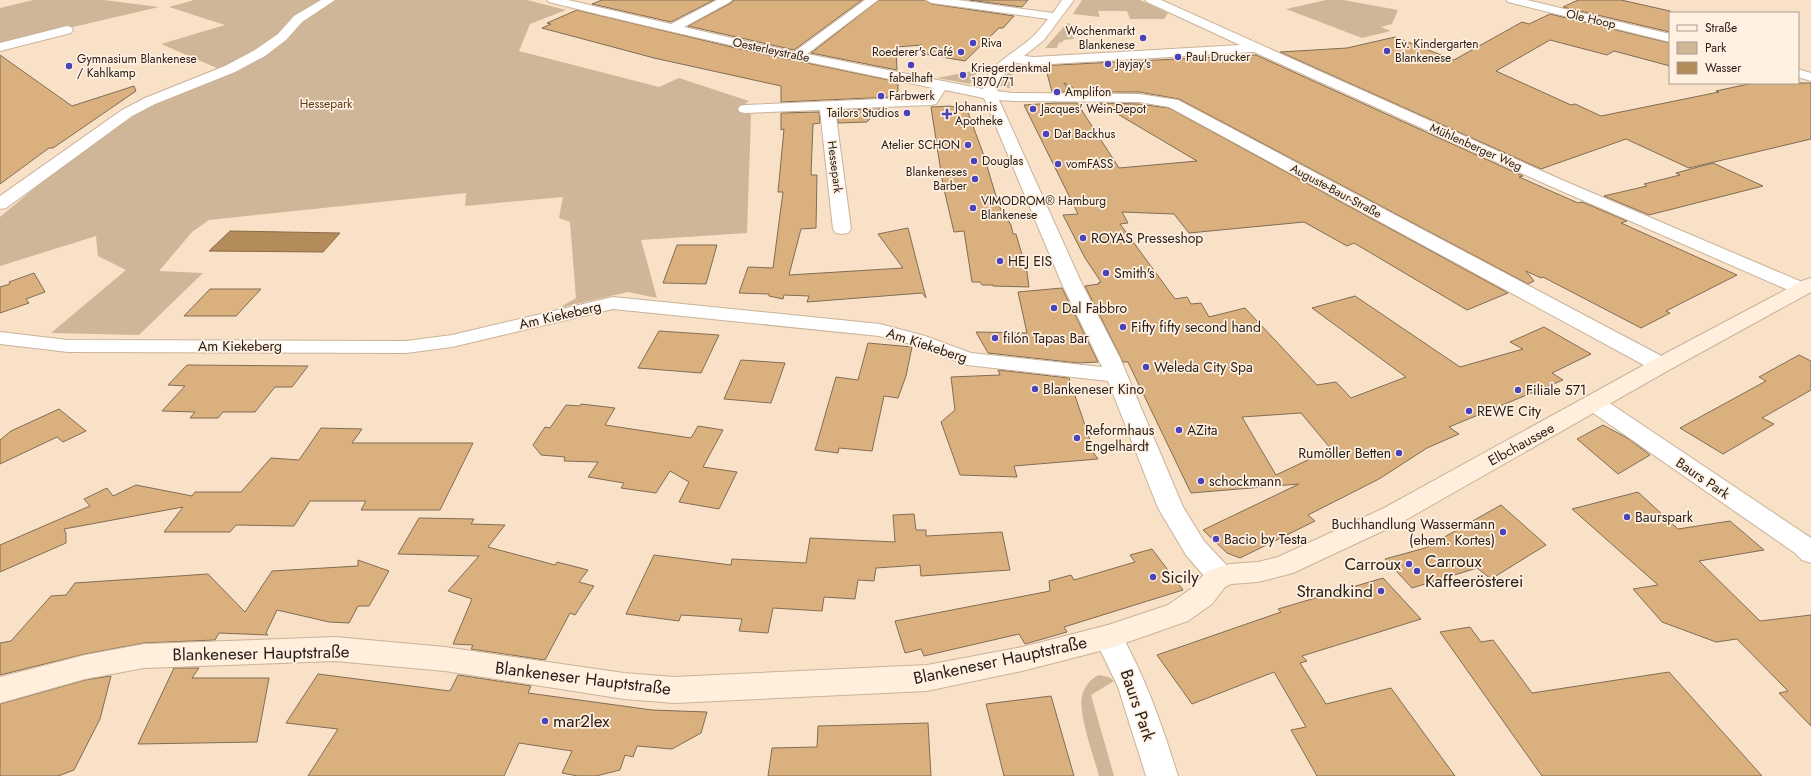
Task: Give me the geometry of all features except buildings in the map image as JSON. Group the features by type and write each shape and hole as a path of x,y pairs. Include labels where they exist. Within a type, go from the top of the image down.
{"street":[{"path":"0,204 126,113 150,101 230,69 260,53 282,37 298,18 329,0"},
{"name":"Oesterleystraße","path":"553,0 796,56 990,95"},
{"path":"672,28 726,0"},
{"path":"796,56 872,0"},
{"path":"932,0 1056,17"},
{"path":"1068,0 1039,38 999,71 992,81 990,95 1072,284 1102,343 1171,508 1195,548 1221,577"},
{"name":"Mühlenberger Weg","path":"1152,0 1556,183 1806,287"},
{"name":"Ole Hoop","path":"1512,0 1669,38"},
{"path":"0,47 67,30"},
{"path":"1013,59 1034,61 1257,48"},
{"path":"1799,73 1811,77"},
{"path":"745,109 931,101 941,86"},
{"name":"Auguste-Baur-Straße","path":"990,95 1139,98 1173,103 1661,365"},
{"name":"Hessepark","path":"827,106 842,229"},
{"name":"Elbchaussee","path":"1221,577 1229,574 1271,569 1296,562 1393,515 1661,365 1806,287"},
{"name":"Am Kiekeberg","path":"0,338 68,346 406,347 452,341 613,303 880,330 918,340 967,359 1116,375"},
{"name":"Baurs Park","path":"1594,403 1811,553"},
{"name":"Blankeneser Hauptstraße","path":"0,690 86,667 144,656 336,648 445,659 624,686 674,690 919,679 1022,659 1108,636 1178,613 1202,596 1215,580 1221,577"},
{"name":"Baurs Park","path":"1108,636 1122,660 1134,686 1162,776"}],"green space":[{"path":"33,0 104,0 159,7 0,44 0,8"},
{"name":"Hessepark","path":"194,0 527,0 566,10 530,24 519,51 659,87 679,78 749,101 744,105 751,115 747,233 641,240 657,298 628,292 559,308 576,298 570,222 559,218 563,197 465,206 466,193 209,220 192,232 159,271 203,273 139,335 51,333 126,270 98,256 96,236 0,266 0,217 85,149 149,107 219,69 161,44 225,25 169,7"},
{"path":"1082,0 1140,0 1168,13 1164,19 1130,19 1127,11 1098,11 1100,17 1073,14"},
{"path":"1326,0 1343,0 1398,10 1392,24 1381,27 1391,31 1362,38 1286,9"},
{"path":"1067,23 1076,26 1069,34 1074,36 1074,39 1064,40 1061,43 1059,42 1057,48 1045,48"},
{"path":"1017,64 1030,68 1012,74 1007,81 1014,83 1015,86 1009,88 1000,86 1003,78"},
{"path":"978,70 970,84 937,78"},
{"path":"1099,675 1109,677 1114,681 1091,695 1114,776 1099,776 1082,713 1081,704 1084,689 1090,681"}],"water":[{"path":"230,231 340,233 323,252 209,251"}],"place":[{"name":"Wochenmarkt Blankenese","path":"1143,38"},
{"name":"Riva","path":"973,43"},
{"name":"Ev. Kindergarten Blankenese","path":"1387,51"},
{"name":"Roederer's Café","path":"961,52"},
{"name":"Paul Drucker","path":"1178,57"},
{"name":"Jayjay's","path":"1108,64"},
{"name":"fabelhaft","path":"911,65"},
{"name":"Gymnasium Blankenese / Kahlkamp","path":"69,66"},
{"name":"Kriegerdenkmal 1870/71","path":"963,75"},
{"name":"Amplifon","path":"1057,92"},
{"name":"Farbwerk","path":"881,96"},
{"name":"Jacques' Wein-Depot","path":"1033,109"},
{"name":"Tailors Studios","path":"907,113"},
{"name":"Johannis Apotheke","path":"947,114"},
{"name":"Dat Backhus","path":"1046,134"},
{"name":"Atelier SCHON","path":"968,145"},
{"name":"Douglas","path":"974,161"},
{"name":"vomFASS","path":"1058,164"},
{"name":"Blankeneses Barber","path":"975,179"},
{"name":"VIMODROM® Hamburg Blankenese","path":"973,208"},
{"name":"ROYAS Presseshop","path":"1083,238"},
{"name":"HEJ EIS","path":"1000,261"},
{"name":"Smith's","path":"1106,273"},
{"name":"Dal Fabbro","path":"1054,308"},
{"name":"Fifty fifty second hand","path":"1123,327"},
{"name":"filón Tapas Bar","path":"995,338"},
{"name":"Weleda City Spa","path":"1146,367"},
{"name":"Blankeneser Kino","path":"1035,389"},
{"name":"Filiale 571","path":"1518,390"},
{"name":"REWE City","path":"1469,411"},
{"name":"AZita","path":"1179,430"},
{"name":"Reformhaus Engelhardt","path":"1077,438"},
{"name":"Rumöller Betten","path":"1399,453"},
{"name":"schockmann","path":"1201,481"},
{"name":"Baurspark","path":"1627,517"},
{"name":"Buchhandlung Wassermann (ehem. Kortes)","path":"1503,532"},
{"name":"Bacio by Testa","path":"1216,539"},
{"name":"Carroux","path":"1409,564"},
{"name":"Carroux Kaffeerösterei","path":"1417,571"},
{"name":"Sicily","path":"1153,577"},
{"name":"Strandkind","path":"1381,591"},
{"name":"mar2lex","path":"545,721"}]}
